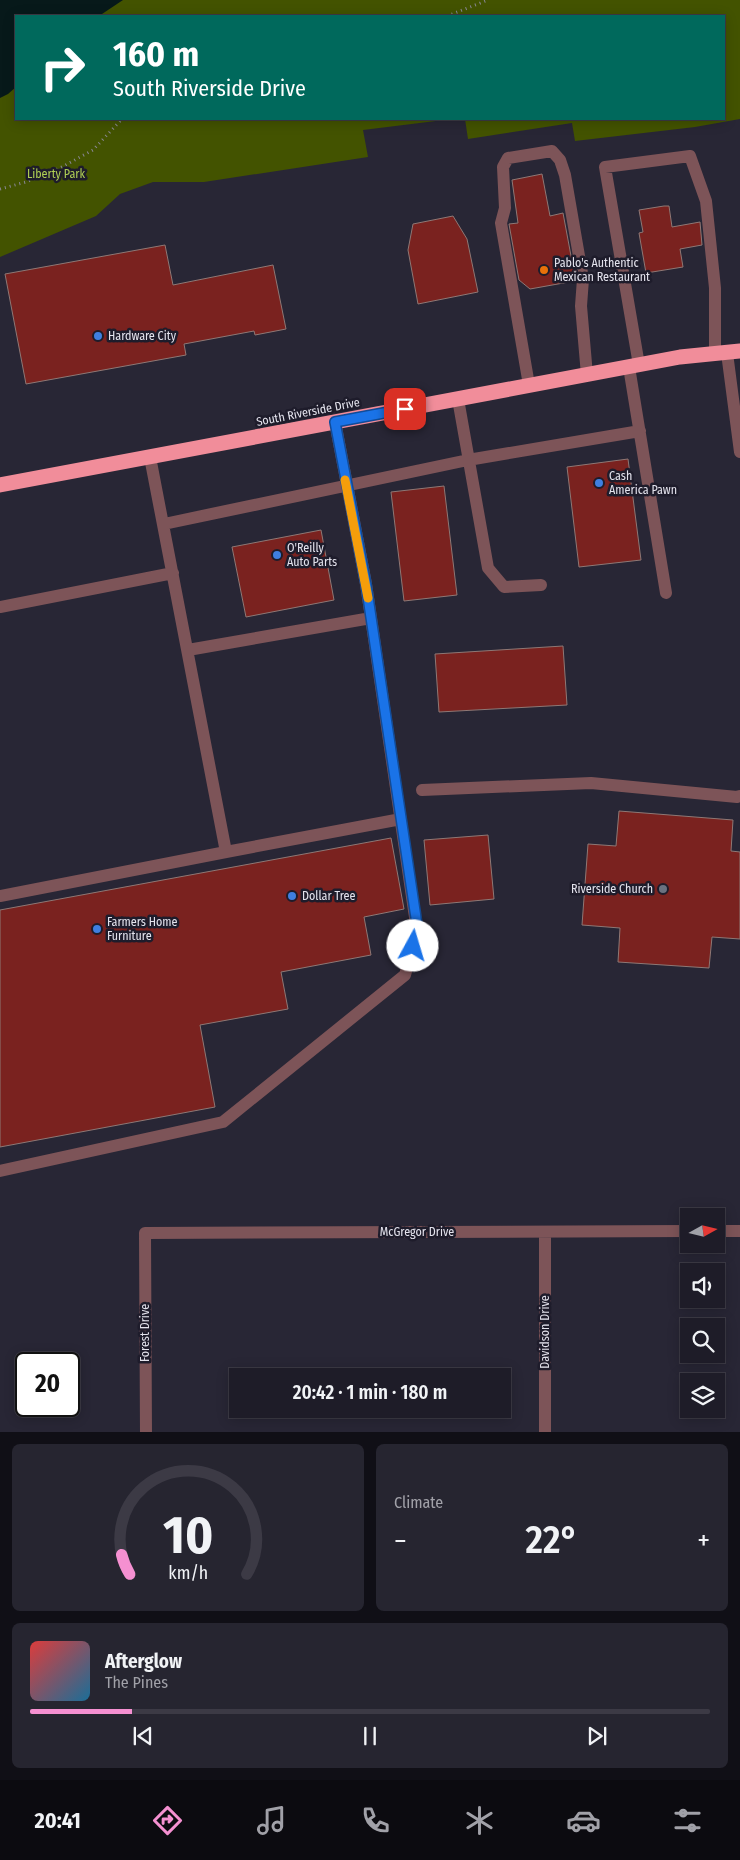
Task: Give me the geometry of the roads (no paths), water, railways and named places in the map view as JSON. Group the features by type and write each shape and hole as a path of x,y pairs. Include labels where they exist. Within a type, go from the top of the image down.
{"highway":[{"name":"South Riverside Drive","path":"0,485 587,374 680,357 727,352"}],"street":[{"path":"529,386 501,223 505,208 504,167 508,158 552,151 560,160 565,175 584,279 581,306 587,374"},
{"path":"666,593 640,432 634,366 605,167 690,156 706,201 715,288 727,352 740,452"},
{"path":"458,399 488,568 504,587 541,585"},
{"path":"0,1171 223,1122 405,975 418,931 366,584 335,422"},
{"path":"164,524 468,460 640,432"},
{"path":"150,457 226,852"},
{"path":"0,607 173,573"},
{"path":"188,650 371,618"},
{"path":"422,790 591,783 740,796"},
{"path":"0,896 400,819"},
{"name":"McGregor Drive","path":"145,1232 680,1231"},
{"path":"725,1231 740,1231"},
{"name":"Forest Drive","path":"145,1232 146,1432"},
{"name":"Davidson Drive","path":"544,1232 545,1432"}],"place":[{"name":"Pablo's Authentic Mexican Restaurant","path":"544,270"},
{"name":"Hardware City","path":"98,336"},
{"name":"Cash America Pawn","path":"599,483"},
{"name":"O'Reilly Auto Parts","path":"277,555"},
{"name":"Riverside Church","path":"663,889"},
{"name":"Dollar Tree","path":"292,896"},
{"name":"Farmers Home Furniture","path":"97,929"}],"park label":[{"name":"Liberty Park","path":"56,174"}]}
